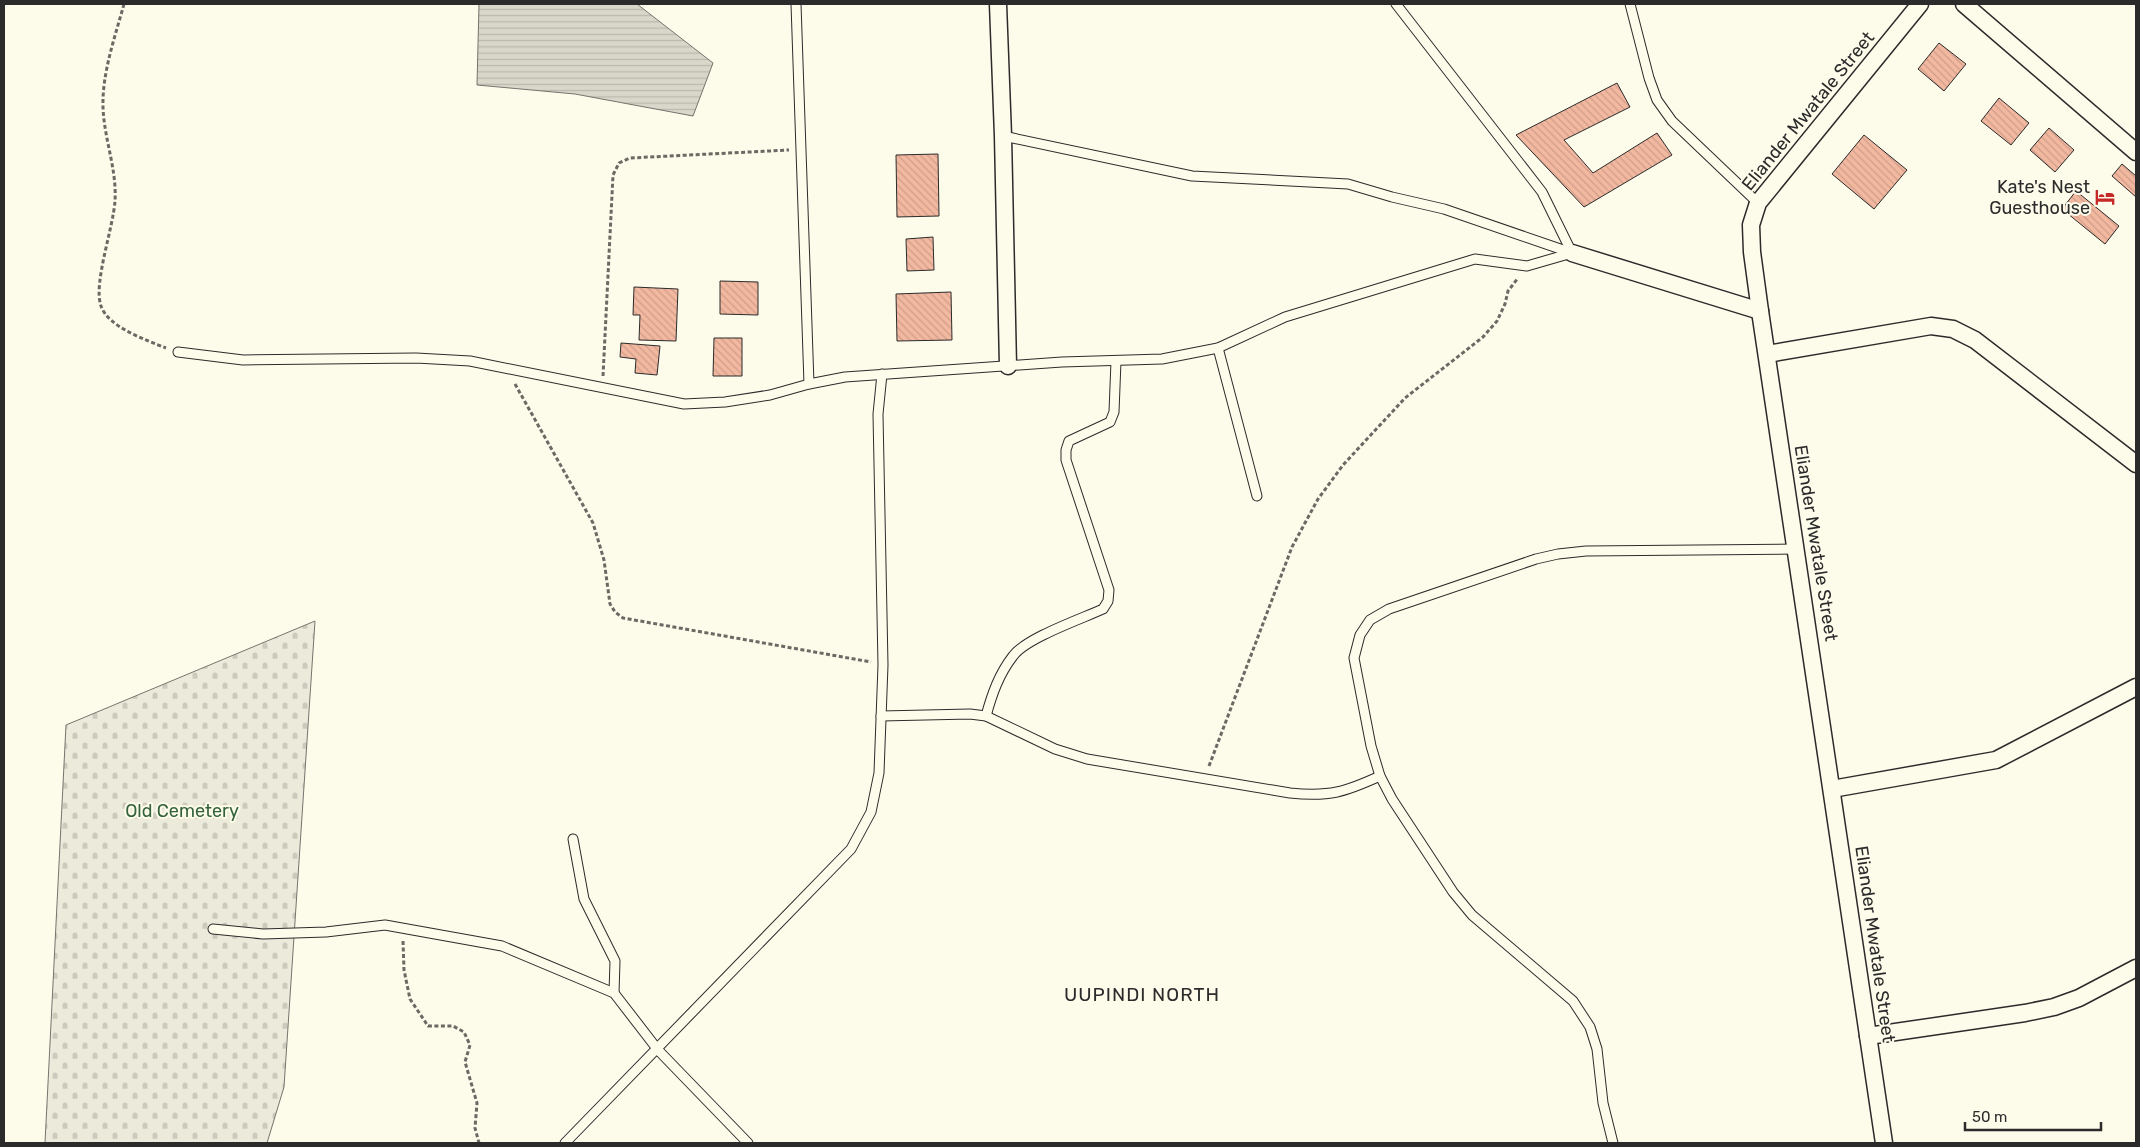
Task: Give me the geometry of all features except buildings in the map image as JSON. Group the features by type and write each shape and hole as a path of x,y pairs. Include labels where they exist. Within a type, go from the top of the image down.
{"street":[{"path":"998,4 1008,366"},
{"name":"Eliander Mwatale Street","path":"1884,1143 1768,354 1760,311 1752,252 1751,225 1758,202 1920,4"},
{"path":"1964,4 2133,144"},
{"path":"1572,253 1760,311"},
{"path":"1768,354 1931,326 1953,329 1975,340 2136,464"},
{"path":"1832,788 1996,760 2136,687"},
{"path":"1868,1036 2054,1007 2078,998 2136,968"}],"lane":[{"path":"796,4 809,384"},
{"path":"1396,4 1542,192 1572,253"},
{"path":"1630,4 1649,78 1657,100 1672,121 1758,202"},
{"path":"1003,136 1192,176 1348,184 1444,209 1572,253"},
{"path":"178,352 243,360 416,358 470,362 684,404 725,402 770,395 809,384 845,377 1062,362 1162,359 1218,348 1285,317 1475,259 1527,266 1572,253"},
{"path":"1218,348 1257,496"},
{"path":"986,716 995,685 1014,654 1035,638 1103,609 1108,602 1109,590 1066,460 1066,450 1070,441 1110,422 1114,412 1116,360"},
{"path":"565,1143 658,1050 851,849 871,812 879,773 883,665 878,455 878,414 882,374"},
{"path":"1613,1143 1603,1103 1597,1049 1590,1027 1573,1001 1472,915 1454,892 1397,807 1380,776 1371,746 1354,658 1360,634 1370,620 1389,609 1454,586 1558,554 1662,549 1797,549"},
{"path":"881,716 970,714 986,716 1055,749 1087,759 1316,796 1349,790 1380,776"},
{"path":"573,839 584,899 615,961 614,993"},
{"path":"214,929 263,934 326,932 385,925 502,946 614,993 658,1050 748,1143"}],"path":[{"path":"124,4 104,80 103,109 113,162 115,201 110,237 98,289 101,307 113,322 139,338 178,352"},
{"path":"602,389 613,174 619,163 630,158 800,150"},
{"path":"1204,779 1292,547 1318,499 1343,465 1405,398 1488,332 1497,321 1505,304 1508,291 1527,266"},
{"path":"507,369 593,523 604,560 610,604 615,612 623,618 883,665"},
{"path":"402,928 404,970 410,999 428,1026 452,1026 464,1032 470,1045 465,1062 477,1103 475,1128 479,1143"}],"green space":[{"name":"Old Cemetery","path":"315,621 284,1087 267,1143 45,1143 66,725"}],"shaded area":[{"path":"479,4 637,4 713,63 693,116 575,94 477,85"}],"place":[{"name":"Kate's Nest Guesthouse","path":"2105,197"}],"district":[{"name":"UUPINDI NORTH","path":"1142,994"}]}
